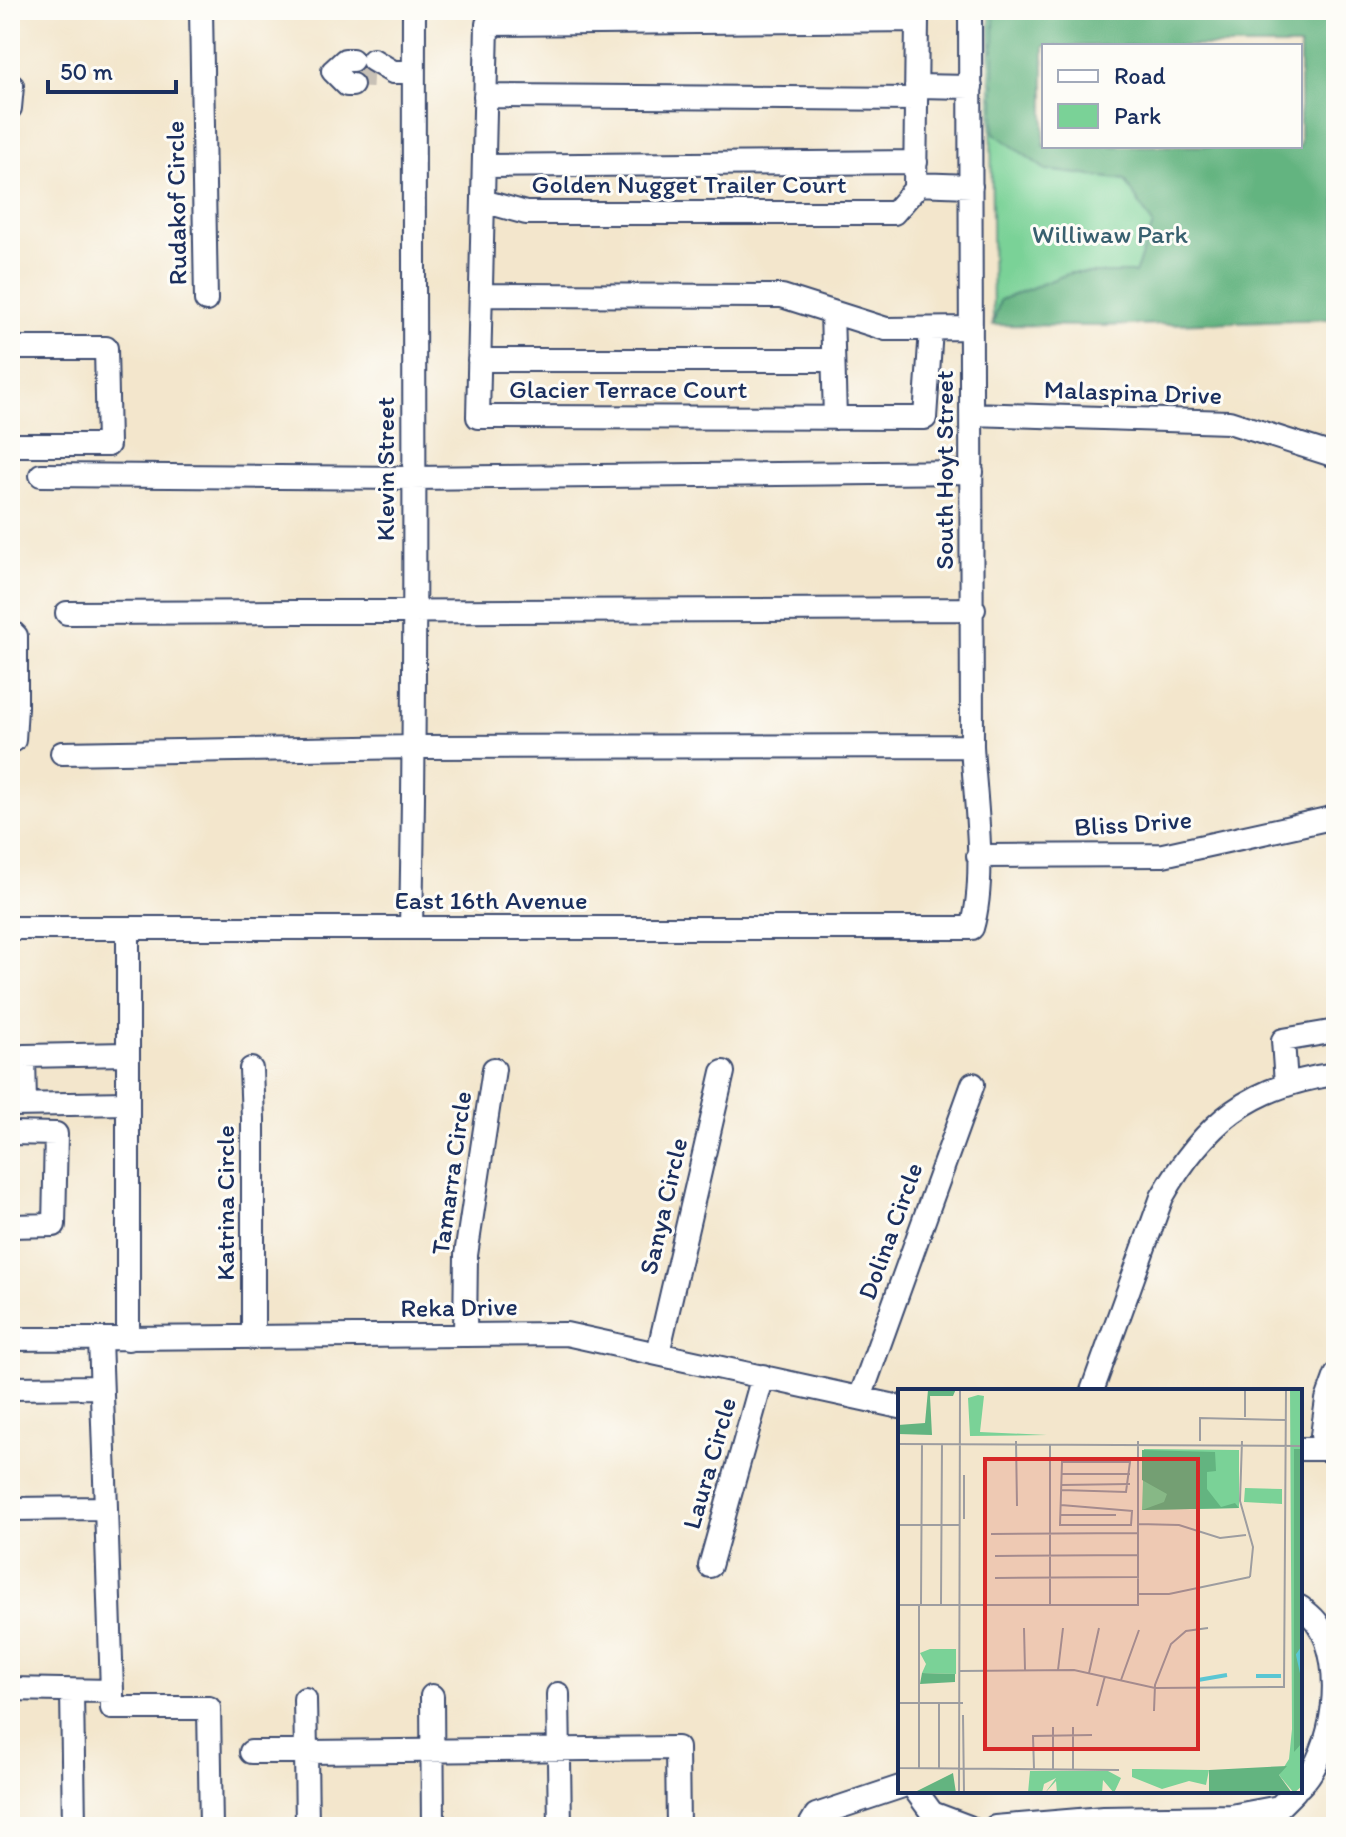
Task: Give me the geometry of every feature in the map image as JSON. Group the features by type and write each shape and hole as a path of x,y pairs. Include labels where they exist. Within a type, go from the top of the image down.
{"street":[{"name":"Rudakof Circle","path":"201,10 206,300"},
{"name":"Klevin Street","path":"411,928 415,747 413,478 367,72 414,10"},
{"name":"South Hoyt Street","path":"970,10 972,746 978,856 977,909 972,928"},
{"path":"483,201 487,24 917,20 915,184 971,186"},
{"path":"10,85 10,108"},
{"path":"485,96 844,98 971,87"},
{"name":"Golden Nugget Trailer Court","path":"484,166 916,162"},
{"name":"Golden Nugget Trailer Court","path":"483,201 526,213 894,213 915,189 915,184"},
{"name":"Glacier Terrace Court","path":"483,201 478,417 925,418 931,329"},
{"path":"481,295 782,296 886,329 971,328"},
{"path":"832,312 835,418"},
{"path":"10,343 19,348 106,348 108,445 10,445"},
{"name":"Glacier Terrace Court","path":"479,360 833,360"},
{"name":"Malaspina Drive","path":"972,414 1229,422 1336,456"},
{"path":"41,475 413,478 972,472"},
{"path":"67,613 414,614 974,609"},
{"path":"10,630 16,636 14,740 10,742"},
{"path":"62,753 415,747 972,746"},
{"name":"Bliss Drive","path":"978,856 1163,855 1336,817"},
{"name":"East 16th Avenue","path":"10,928 972,928"},
{"path":"128,928 128,1339"},
{"path":"1286,1084 1283,1040 1336,1031"},
{"path":"127,1054 24,1056 18,1105 128,1103"},
{"name":"Katrina Circle","path":"251,1069 253,1338"},
{"name":"Tamarra Circle","path":"465,1334 466,1255 494,1069"},
{"name":"Sanya Circle","path":"658,1353 723,1072"},
{"path":"1093,1389 1162,1197 1178,1169 1199,1142 1243,1102 1286,1084 1336,1074"},
{"name":"Dolina Circle","path":"860,1398 973,1084"},
{"path":"10,1133 56,1134 54,1225 10,1226"},
{"name":"Reka Drive","path":"10,1339 566,1334 898,1407"},
{"path":"100,1339 112,1708 209,1708 211,1827"},
{"path":"1302,1449 1329,1442 1327,1400 1336,1375"},
{"name":"Laura Circle","path":"710,1566 763,1376"},
{"path":"10,1388 101,1387"},
{"path":"10,1509 106,1508"},
{"path":"1302,1609 1318,1623 1332,1655 1335,1703 1324,1747 1302,1784"},
{"path":"10,1689 112,1691"},
{"path":"72,1691 74,1827"},
{"path":"558,1694 560,1827"},
{"path":"432,1696 433,1827"},
{"path":"305,1699 307,1827"},
{"path":"251,1752 677,1748 678,1827"},
{"path":"809,1827 816,1815 898,1788"},
{"path":"917,1793 932,1813 969,1827"},
{"path":"995,1827 1103,1818 1231,1816 1279,1807 1293,1793"}],"green space":[{"name":"Williwaw Park","path":"990,10 1336,10 1336,317 993,325"},
{"name":"Williwaw Park","path":"994,10 1336,10 1336,319 1098,326 993,325 1000,300 1070,273 1135,273 1153,225 1125,180 1046,170 994,133"},
{"path":"1121,1793 1206,1793 1206,1797 1121,1796"}],"tunnel":[{"path":"352,76 373,77"}]}
